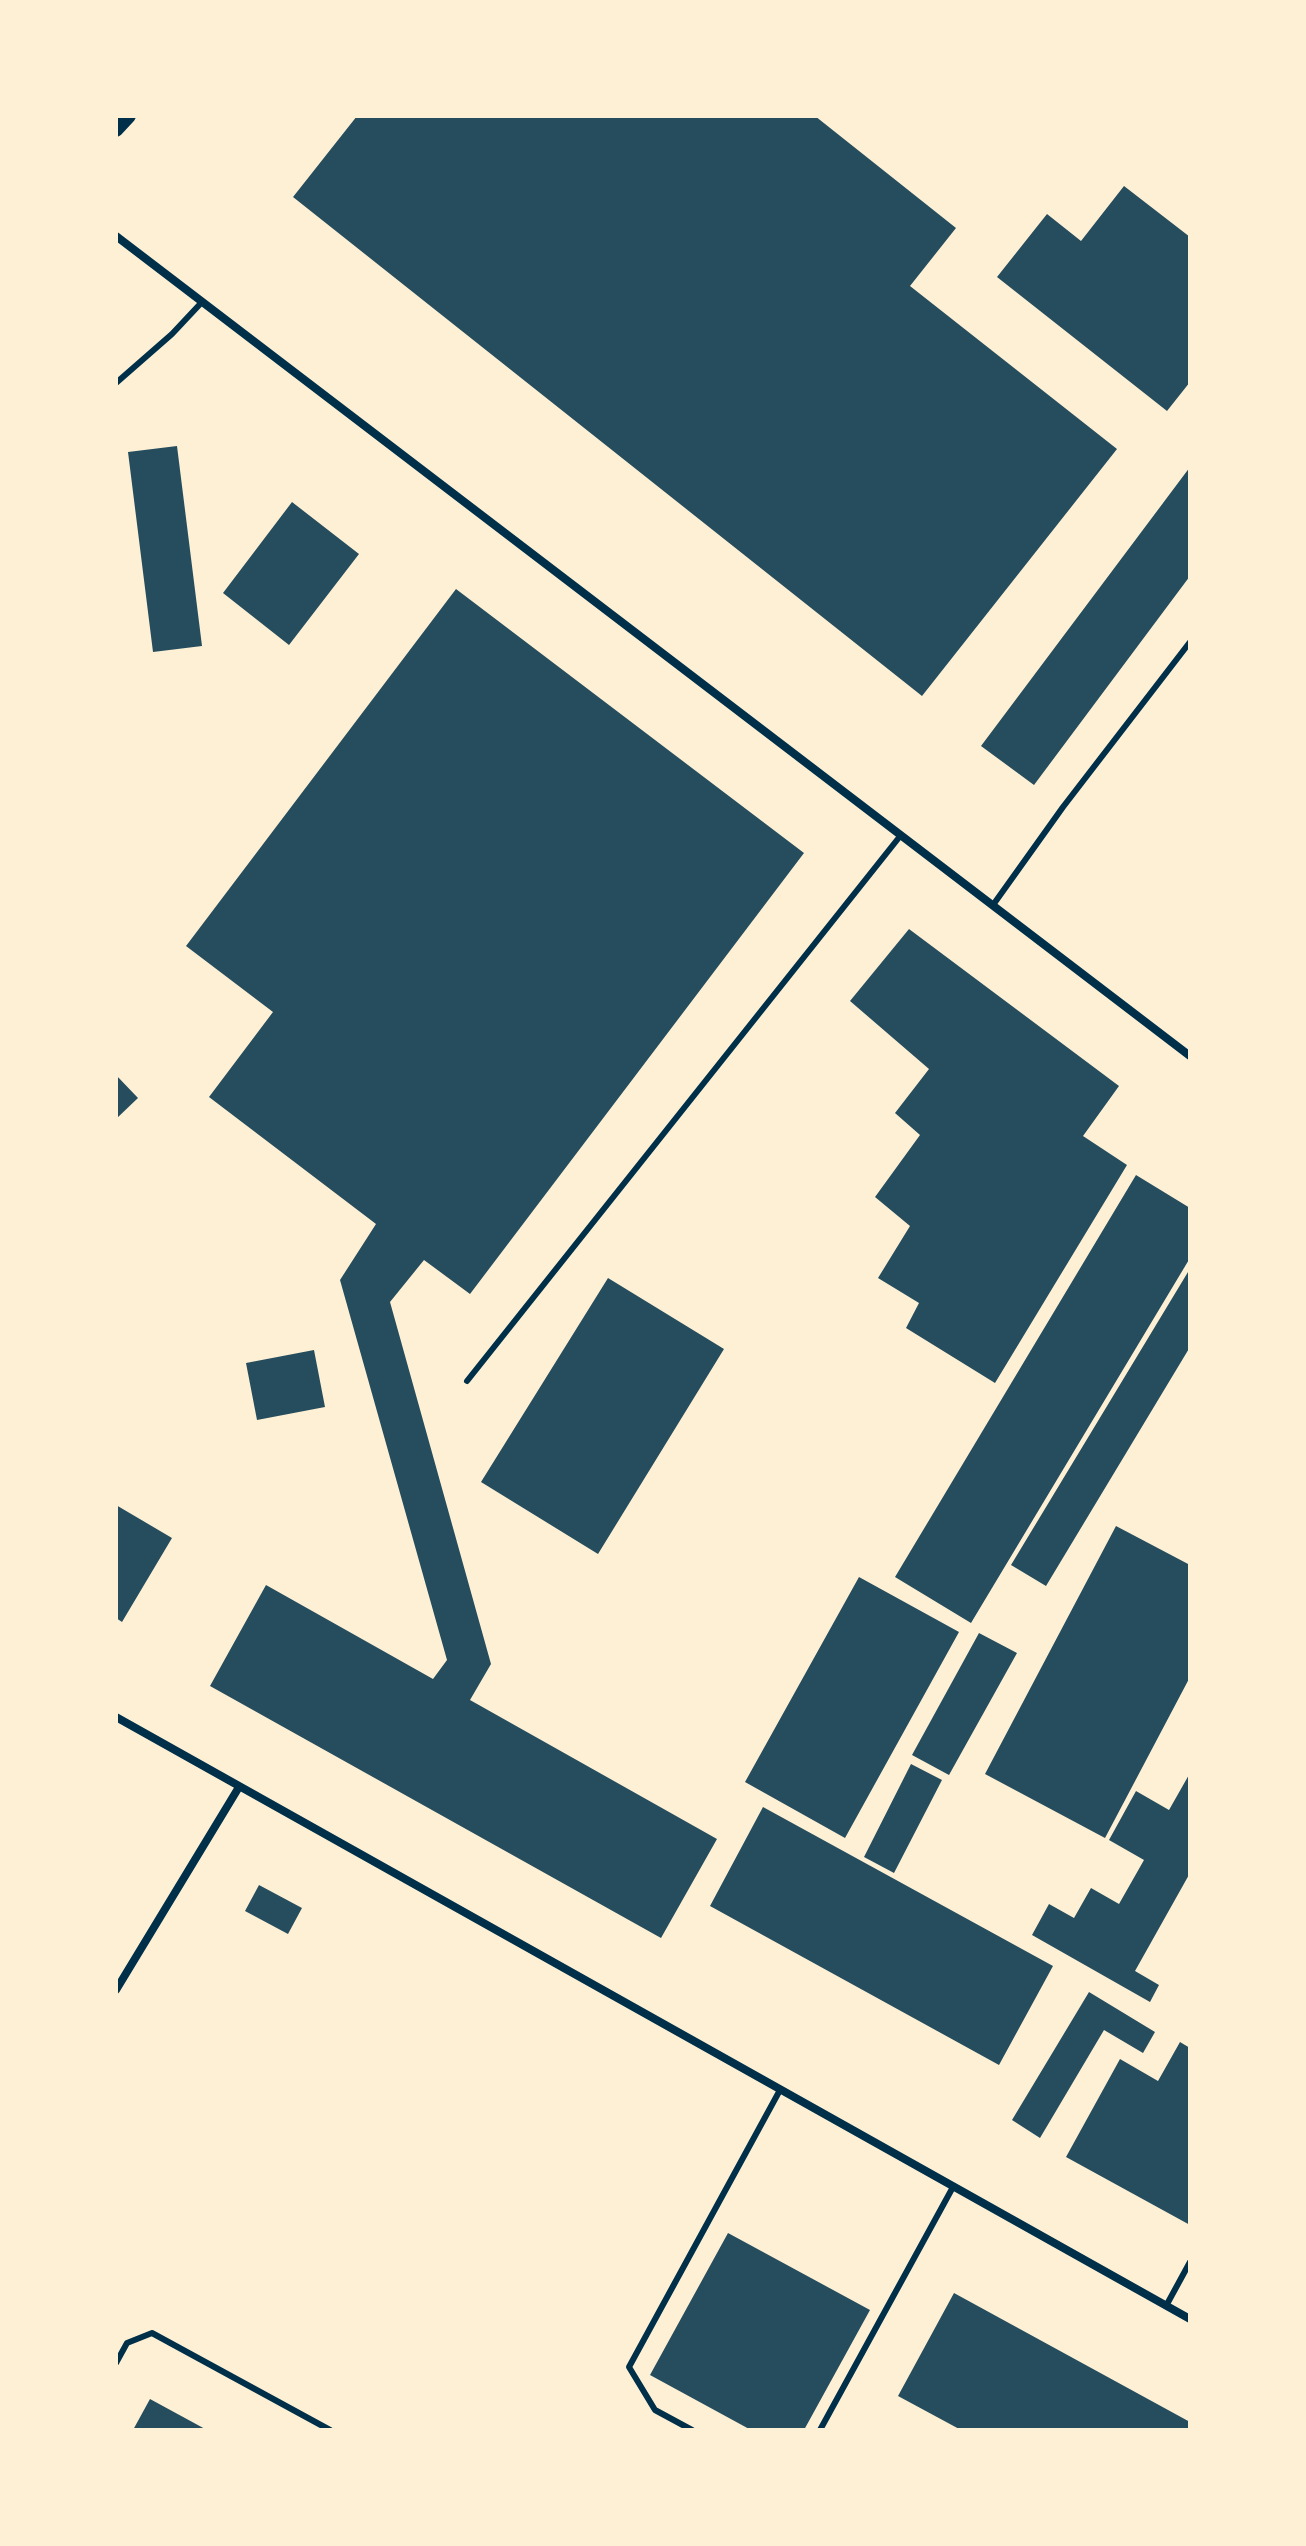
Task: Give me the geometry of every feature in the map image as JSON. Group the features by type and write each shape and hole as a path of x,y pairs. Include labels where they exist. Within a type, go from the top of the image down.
{"street":[{"path":"116,130 129,116"},
{"path":"116,236 1190,1056"},
{"path":"116,1717 1190,2319"},
{"path":"116,1990 239,1787"}],"lane":[{"path":"116,383 172,334 202,302"},
{"path":"993,905 1063,807 1190,642"},
{"path":"467,1381 901,835"},
{"path":"692,2430 655,2410 629,2367 780,2090"},
{"path":"820,2430 953,2187"},
{"path":"1166,2306 1190,2262"},
{"path":"116,2363 127,2343 152,2333 330,2430"}],"building":[{"path":"357,116 815,116 956,228 910,286 1117,449 922,696 293,197"},
{"path":"1124,186 1190,237 1190,382 1167,411 997,277 1047,214 1081,241"},
{"path":"177,446 202,646 153,652 128,452"},
{"path":"1190,467 1190,576 1034,785 981,746"},
{"path":"292,502 359,554 289,645 223,593"},
{"path":"456,589 804,853 470,1294 424,1260 390,1302 491,1664 470,1700 717,1839 661,1938 210,1686 266,1585 433,1679 447,1660 340,1280 376,1224 209,1097 273,1012 186,946"},
{"path":"909,929 1119,1086 1083,1136 1127,1165 995,1383 906,1328 919,1303 878,1278 910,1226 875,1197 920,1135 895,1113 929,1069 850,1001"},
{"path":"116,1075 138,1098 116,1119"},
{"path":"1136,1175 1190,1208 1190,1258 971,1623 895,1577"},
{"path":"1188,1272 1190,1347 1046,1586 1011,1565"},
{"path":"608,1278 724,1349 598,1554 481,1482"},
{"path":"314,1350 325,1407 257,1420 246,1363"},
{"path":"116,1505 172,1538 122,1622 116,1618"},
{"path":"1116,1526 1190,1565 1190,1677 1105,1838 985,1774"},
{"path":"859,1577 959,1632 845,1838 745,1782"},
{"path":"979,1633 1017,1653 949,1775 912,1755"},
{"path":"911,1764 942,1780 894,1873 864,1857"},
{"path":"1190,1773 1190,1873 1135,1971 1159,1985 1150,2002 1032,1935 1049,1904 1074,1918 1091,1888 1119,1904 1144,1860 1109,1840 1136,1791 1169,1810"},
{"path":"763,1807 1053,1966 999,2065 710,1906"},
{"path":"259,1885 302,1908 288,1934 245,1911"},
{"path":"1089,1992 1155,2032 1143,2053 1104,2030 1040,2138 1012,2120"},
{"path":"1180,2042 1190,2048 1190,2225 1066,2157 1120,2059 1158,2081"},
{"path":"728,2233 870,2310 804,2430 751,2430 650,2375"},
{"path":"954,2293 1190,2422 1190,2430 961,2430 898,2396"},
{"path":"150,2399 207,2430 133,2430"}]}
